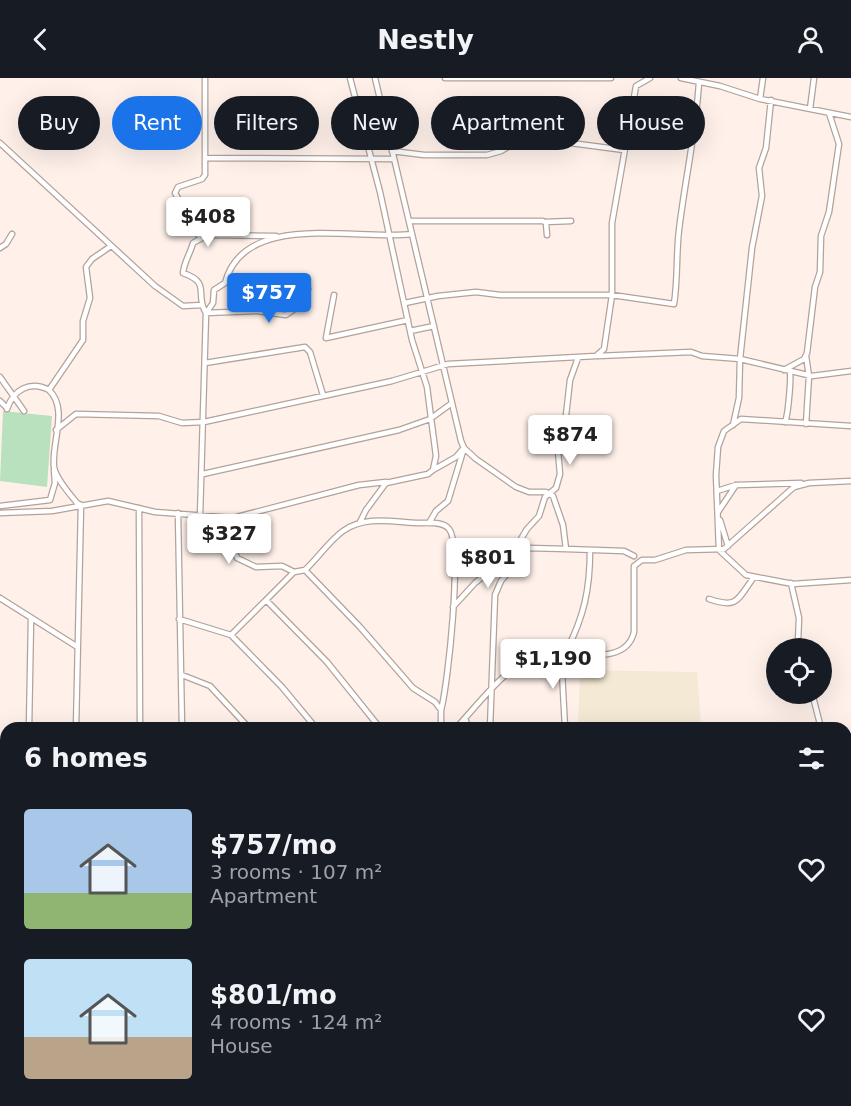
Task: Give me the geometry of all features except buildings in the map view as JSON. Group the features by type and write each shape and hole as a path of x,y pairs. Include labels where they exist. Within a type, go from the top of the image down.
{"street":[{"path":"204,237 199,236 175,194 178,187 204,177 206,158 205,78"},
{"path":"350,78 372,160 420,372 427,387 436,456 433,470"},
{"path":"375,78 411,221 442,366 464,448 448,501 436,511 429,523"},
{"path":"445,78 612,78"},
{"path":"634,96 636,86 650,78"},
{"path":"681,78 760,99 851,117"},
{"path":"760,99 763,78"},
{"path":"810,109 814,78"},
{"path":"405,303 427,297 476,292 500,295 612,295 674,304 679,270 679,233 694,144 699,82"},
{"path":"733,425 739,398 740,359 752,248 762,196 759,168 766,148 771,100"},
{"path":"806,424 809,376 806,357 815,287 820,272 821,236 829,212 839,144 829,113"},
{"path":"392,151 424,155 487,155 501,151 525,137 597,146"},
{"path":"0,143 154,286 183,306 202,305"},
{"path":"596,356 604,349 612,295 612,223 622,178 624,150"},
{"path":"206,158 394,159"},
{"path":"411,221 471,219 571,221"},
{"path":"545,222 547,235"},
{"path":"294,572 282,566 256,567 237,558 230,538 213,536 200,516 206,313 202,305 201,284 196,277 183,273 184,263 191,255 193,243 212,235 276,236 314,232 388,237 412,234"},
{"path":"0,248 6,244 12,234"},
{"path":"206,313 213,303 213,290 225,283 229,267 253,248 276,236"},
{"path":"49,390 83,340 83,321 90,298 86,270 88,262 111,246"},
{"path":"206,313 257,311 286,315 296,308 308,290"},
{"path":"333,295 334,302 326,338 408,320"},
{"path":"410,331 434,326"},
{"path":"205,363 305,347 310,352 323,395"},
{"path":"56,430 76,414 159,416 182,423 204,422 442,366 494,360 618,357 691,352 702,356 740,359 809,376 851,371"},
{"path":"784,370 806,357"},
{"path":"515,549 524,537 527,528 539,516 545,497 556,488 560,474 558,451 564,433 572,370 578,358"},
{"path":"785,422 788,415 790,372"},
{"path":"0,377 24,411"},
{"path":"0,401 7,409 13,394 28,386 40,385 56,398 59,411 56,430 55,483 50,500 0,506"},
{"path":"203,474 399,430 430,419 452,403"},
{"path":"851,426 741,419 724,431 720,439 717,491 719,549 741,573 791,583 851,579"},
{"path":"464,448 516,487 529,492 550,494"},
{"path":"0,513 52,511 108,501 139,508 200,516 224,518 242,516 359,485 428,474 456,457 464,448"},
{"path":"54,469 77,503 81,505"},
{"path":"717,491 736,485 851,481"},
{"path":"360,522 369,505 388,482"},
{"path":"462,722 510,671 525,660 539,655 564,652 614,654 624,650 632,641 634,566 642,561 655,560 686,550 719,549 728,546 782,496 794,487 809,483"},
{"path":"728,546 718,513 736,485"},
{"path":"550,494 561,518 566,549"},
{"path":"76,722 81,505"},
{"path":"139,508 140,722"},
{"path":"178,513 182,722"},
{"path":"231,635 294,572 305,570 342,532 360,522 381,520 445,525 452,535 453,607 441,722"},
{"path":"490,722 495,595 501,581 530,548 624,551 634,556"},
{"path":"565,722 564,652 581,622 588,589 590,550"},
{"path":"453,607 475,583 491,570 501,552"},
{"path":"305,570 413,688 435,702 441,710"},
{"path":"709,599 726,605 733,604 754,577"},
{"path":"791,583 799,618 798,638"},
{"path":"0,598 76,646"},
{"path":"266,600 327,662 375,722"},
{"path":"29,722 32,619"},
{"path":"179,619 231,635 282,687 311,722"},
{"path":"182,675 210,686 243,722"},
{"path":"816,704 821,722"}],"shaded area":[{"path":"580,670 697,672 701,722 578,722"}],"green space":[{"path":"3,411 52,416 47,487 0,481"}]}
